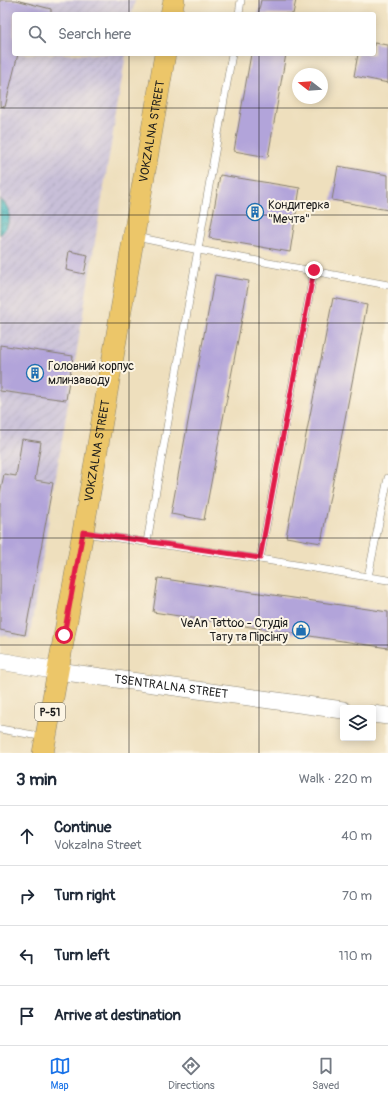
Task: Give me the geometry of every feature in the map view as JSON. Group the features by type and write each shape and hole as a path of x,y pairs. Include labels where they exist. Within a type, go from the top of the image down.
{"main road":[{"path":"171,12 174,0"},
{"name":"VOKZALNA STREET","path":"44,745 83,532 164,56"}],"street":[{"name":"TSENTRALNA STREET","path":"0,661 58,671 340,710"},
{"path":"376,714 388,716"}],"lane":[{"path":"239,12 242,0"},
{"path":"147,542 232,56"},
{"path":"134,236 199,250 314,270 388,285"},
{"path":"260,558 314,270"},
{"path":"368,577 388,478"},
{"path":"83,532 260,558 388,580"},
{"path":"0,729 44,745"}],"shaded area":[{"path":"0,0 135,0 132,12 12,12 12,56 126,56 29,639 0,635"}],"water":[{"path":"0,199 7,207 9,212 9,221 4,231 0,235"}],"building":[{"path":"0,0 16,0 51,9 51,12 12,12 12,56 18,56 5,107 0,106"},
{"path":"261,0 296,0 293,12 258,12"},
{"path":"376,43 388,45 388,83 354,76 358,56 376,56"},
{"path":"251,56 286,56 268,157 234,151"},
{"path":"338,166 388,175 388,210 332,200"},
{"name":"Кондитерка \"Мечта\"","path":"220,175 300,188 290,252 209,238"},
{"path":"69,251 88,255 84,274 66,270"},
{"path":"215,275 249,281 204,520 171,514"},
{"path":"333,298 367,305 321,543 286,537"},
{"name":"Головний корпус млинзаводу","path":"0,345 73,356 66,400 0,391"},
{"path":"22,439 41,442 35,480 53,483 25,635 0,630 0,494 4,474 16,476"},
{"path":"158,578 388,612 388,648 153,612"}],"place":[{"name":"Кондитерка \"Мечта\"","path":"255,212"},
{"name":"Головний корпус млинзаводу","path":"35,373"},
{"name":"VeAn Tattoo - Студія Тату та Пірсінгу","path":"301,630"}],"route":[{"path":"64,635 83,532 260,558 314,270"}]}
